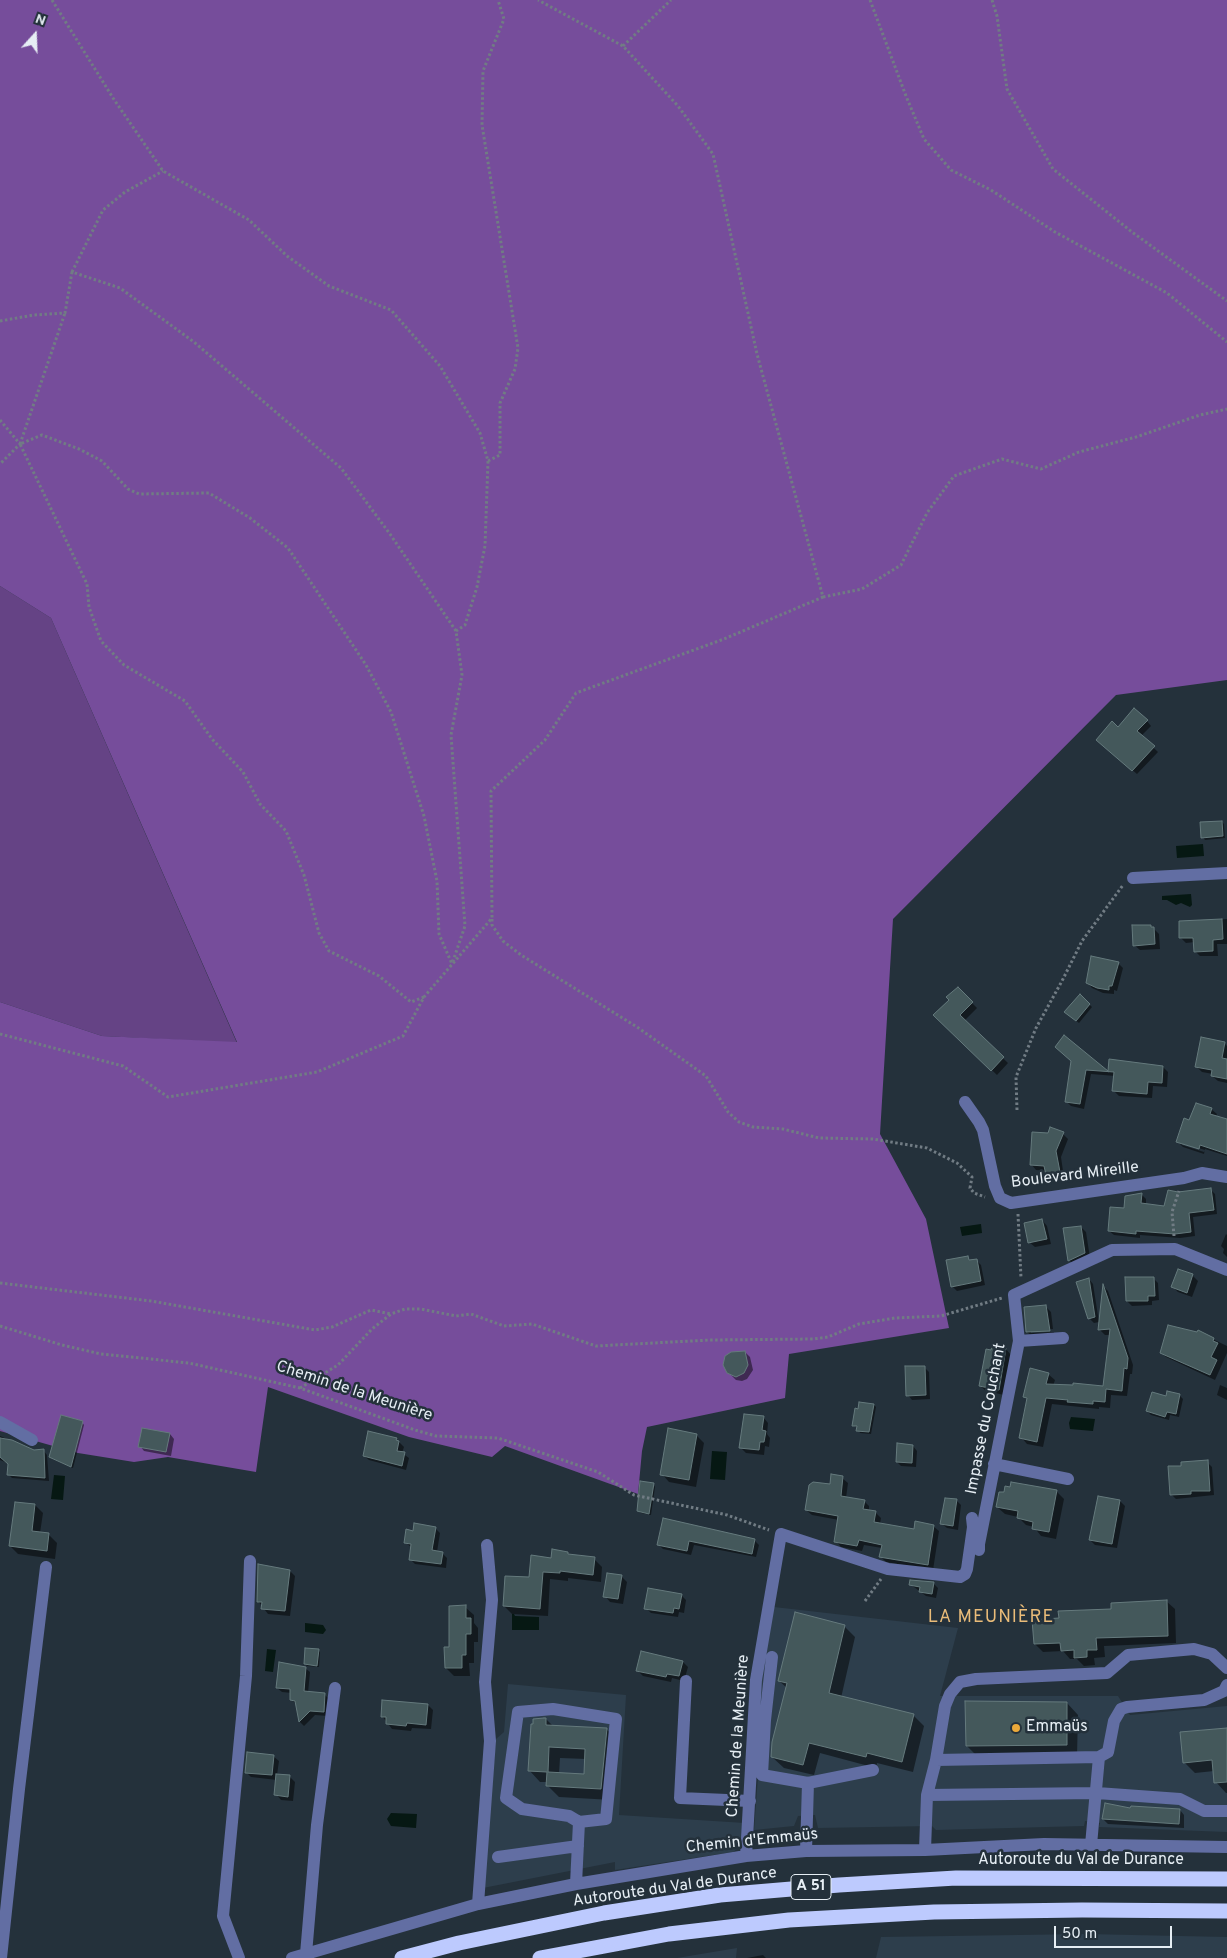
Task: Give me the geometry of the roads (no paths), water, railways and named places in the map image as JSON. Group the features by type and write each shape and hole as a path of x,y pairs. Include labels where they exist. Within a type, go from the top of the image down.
{"highway":[{"name":"Autoroute du Val de Durance","path":"402,1958 459,1943 595,1915 720,1895 956,1878 1227,1879"},
{"name":"A 51","path":"540,1958 669,1934 789,1920 943,1912 1065,1910 1227,1911"}],"street":[{"path":"1133,878 1227,873"},
{"name":"Boulevard Mireille","path":"964,1102 980,1122 983,1130 991,1174 1000,1198 1011,1203 1184,1178 1202,1173 1227,1177"},
{"name":"Impasse du Couchant","path":"980,1550 979,1544 1019,1341 1014,1295 1112,1250 1175,1249 1227,1270"},
{"path":"1019,1341 1063,1338"},
{"path":"0,1422 32,1440"},
{"path":"994,1464 1068,1479"},
{"name":"Chemin de la Meunière","path":"746,1856 756,1680 781,1534 888,1569 960,1577 967,1569 973,1527 972,1518"},
{"path":"478,1904 490,1740 485,1682 492,1600 487,1545"},
{"path":"239,1958 224,1916 246,1676 250,1561"},
{"path":"1,1958 46,1567"},
{"path":"925,1850 927,1795 936,1760 945,1706 950,1694 960,1682 976,1679 1107,1673 1128,1655 1194,1650 1212,1654 1227,1668"},
{"path":"772,1657 765,1720 762,1775 808,1783 873,1770"},
{"path":"686,1681 680,1798 750,1802"},
{"path":"936,1760 1099,1757 1108,1752 1114,1721 1121,1709 1204,1700 1224,1691 1227,1686"},
{"path":"306,1954 317,1825 335,1688"},
{"path":"553,1709 616,1719 606,1819 579,1822 569,1816 522,1809 506,1798 518,1712 553,1709"},
{"path":"1091,1845 1099,1757"},
{"path":"806,1850 808,1783"},
{"path":"927,1795 1097,1793 1180,1799 1204,1811 1227,1811"},
{"path":"576,1884 579,1822"},
{"name":"Chemin d'Emmaüs","path":"292,1958 478,1904 665,1868 746,1856 806,1850 925,1850 1044,1844 1227,1847"},
{"path":"498,1857 578,1846"}],"place":[{"name":"Emmaüs","path":"1016,1728"}],"district":[{"name":"LA MEUNIÈRE","path":"991,1618"}]}
